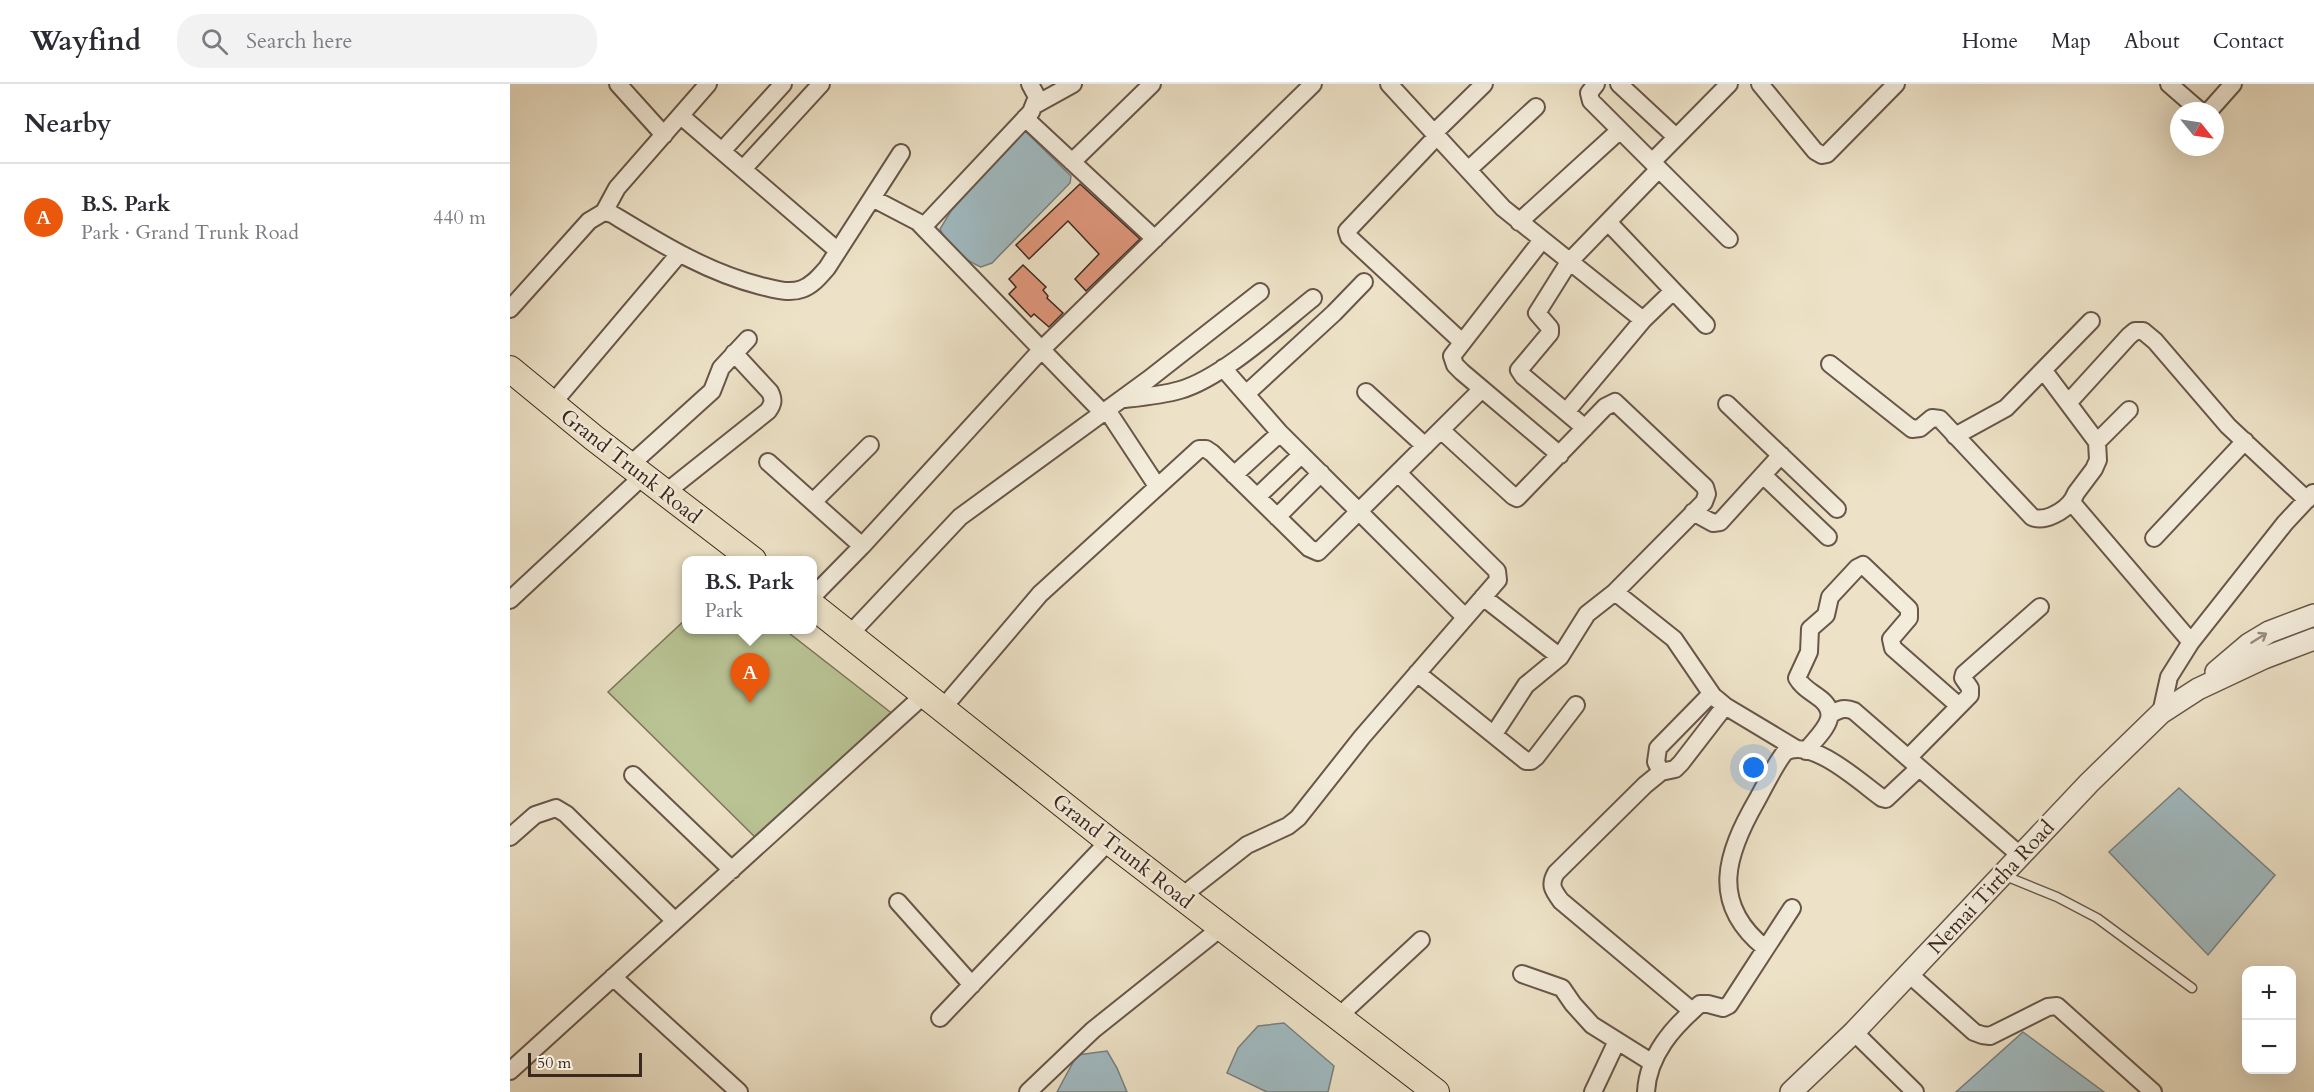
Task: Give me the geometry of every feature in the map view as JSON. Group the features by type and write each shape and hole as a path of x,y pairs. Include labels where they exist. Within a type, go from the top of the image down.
{"main road":[{"name":"Grand Trunk Road","path":"510,369 636,471 747,556"},
{"name":"Grand Trunk Road","path":"817,609 1109,841 1436,1092"}],"street":[{"path":"618,84 664,135"},
{"path":"510,309 589,221 604,212 617,188 708,84"},
{"path":"722,151 783,84"},
{"path":"743,169 821,84"},
{"path":"1030,84 1038,97 1030,112"},
{"path":"923,227 1030,112 1073,84"},
{"path":"1072,162 1152,84"},
{"path":"817,592 862,546 1042,349 1313,84"},
{"path":"1461,342 1348,237 1347,231 1351,224 1484,84"},
{"path":"1596,84 1589,93 1591,101 1729,239"},
{"path":"1619,84 1676,137"},
{"path":"1585,428 1523,376 1519,370 1550,333 1548,325 1537,313 1569,262 1608,222 1676,137 1729,84"},
{"path":"1760,84 1815,151 1822,155 1827,154 1896,84"},
{"path":"2169,84 2190,102"},
{"path":"2218,102 2234,84"},
{"path":"1392,85 1468,170 1519,222 1643,320"},
{"path":"1468,170 1536,107"},
{"path":"1030,112 1072,162 1155,239"},
{"path":"681,116 838,251"},
{"path":"1519,222 1620,130"},
{"path":"604,212 612,214 678,254 729,276 789,291 801,289 815,281 838,251 901,153"},
{"path":"872,198 905,214 923,227 1042,349 1110,408 1157,486"},
{"path":"1608,222 1706,325"},
{"path":"1542,240 1452,356 1455,365 1560,455"},
{"path":"552,404 678,254"},
{"path":"1246,394 1334,313 1364,282"},
{"path":"1566,412 1643,320 1673,291"},
{"path":"849,635 960,517 1110,408 1260,292"},
{"path":"1110,408 1180,390 1203,381 1313,298"},
{"path":"1955,436 2006,408 2091,321"},
{"path":"2068,403 2129,336 2135,331 2143,331 2155,341 2223,420 2310,496 2191,642 2169,677 2161,713"},
{"path":"510,600 712,391 721,368 748,339"},
{"path":"665,493 768,411 772,405 774,399 770,392 734,353"},
{"path":"1830,364 1912,429 1920,428 1936,417 2032,517 2037,519 2060,511 2069,505 2098,460 2097,442 2044,371"},
{"path":"1223,368 1301,455 1361,511 1465,617"},
{"path":"513,1062 613,977 732,870 933,702 1040,594 1199,449 1206,449 1212,453 1309,548 1318,552 1482,389"},
{"path":"1366,392 1425,446"},
{"path":"1441,430 1517,498 1610,403 1619,403 1705,487 1707,494 1704,501 1616,592 1582,620 1560,657 1526,685 1494,734"},
{"path":"1727,404 1837,509"},
{"path":"2097,442 2129,410"},
{"path":"1234,475 1280,433"},
{"path":"2154,538 2245,441"},
{"path":"813,502 870,445"},
{"path":"1257,497 1301,455"},
{"path":"1693,512 1716,524 1781,455"},
{"path":"768,462 862,546"},
{"path":"1278,518 1321,473"},
{"path":"1182,896 1247,846 1288,826 1298,818 1357,742 1498,580 1497,571 1398,473"},
{"path":"1763,475 1828,537"},
{"path":"2073,499 2078,512 2191,642"},
{"path":"1765,948 1742,926 1734,909 1728,874 1741,828 1782,756 1785,752 1800,749 1829,721 1831,714 1829,706 1801,685 1797,678 1809,652 1810,629 1826,615 1830,597 1857,568 1863,565 1909,609 1909,618 1892,639 1893,648 1959,706"},
{"path":"1616,592 1674,639 1711,694 1725,706 1800,749 1825,757 1886,799 1971,692 1963,678 1964,674 2040,607"},
{"path":"1483,597 1560,657"},
{"name":"Nemai Tirtha Road","path":"2198,689 2249,644 2269,632 2314,615"},
{"name":"Nemai Tirtha Road","path":"1791,1092 1854,1032 2089,783 2161,713 2198,689 2264,657 2314,639"},
{"path":"1416,673 1526,761 1531,761 1576,705"},
{"path":"1661,772 1656,762 1656,755 1664,743 1711,694"},
{"path":"1692,1011 1561,901 1553,890 1551,882 1556,873 1645,785 1661,772 1675,769 1681,763 1725,706"},
{"path":"1831,714 1839,709 1848,708 1854,711 2021,856"},
{"path":"1664,743 1681,763"},
{"path":"633,775 732,870"},
{"path":"510,837 535,815 556,808 566,813 675,921"},
{"path":"940,1018 1109,841"},
{"path":"898,902 972,985"},
{"path":"1646,1092 1651,1062 1663,1043 1700,1004 1723,1008 1729,1005 1792,908"},
{"path":"1028,1092 1093,1030 1222,927"},
{"path":"1338,1017 1421,940"},
{"path":"1522,974 1562,988 1583,1017 1651,1062"},
{"path":"1909,974 1974,1032 1982,1035 1989,1036 2048,1007 2057,1006 2153,1092"},
{"path":"613,977 739,1092"},
{"path":"1854,1032 1915,1092"},
{"path":"1593,1092 1617,1041"}],"lane":[{"path":"2002,875 2056,897 2097,918 2192,988"}],"green space":[{"path":"682,623 682,634 790,634 894,715 759,841 608,692"}],"water":[{"path":"1024,130 1071,176 1070,183 992,263 981,267 957,252 947,242 940,229 951,211"},
{"path":"2179,788 2275,875 2208,955 2109,852"},
{"path":"1284,1023 1334,1066 1328,1092 1267,1092 1227,1073 1238,1048 1258,1026"},
{"path":"2023,1032 2104,1092 1956,1092"},
{"path":"1107,1051 1127,1092 1057,1092 1077,1055"}],"building":[{"path":"1080,184 1140,239 1086,291 1075,279 1099,254 1068,221 1029,259 1016,245"},
{"path":"1023,265 1046,287 1043,290 1047,298 1063,313 1049,327 1034,314 1031,317 1009,294 1016,287 1009,279"}],"place":[{"name":"B.S. Park","path":"750,703"}]}
